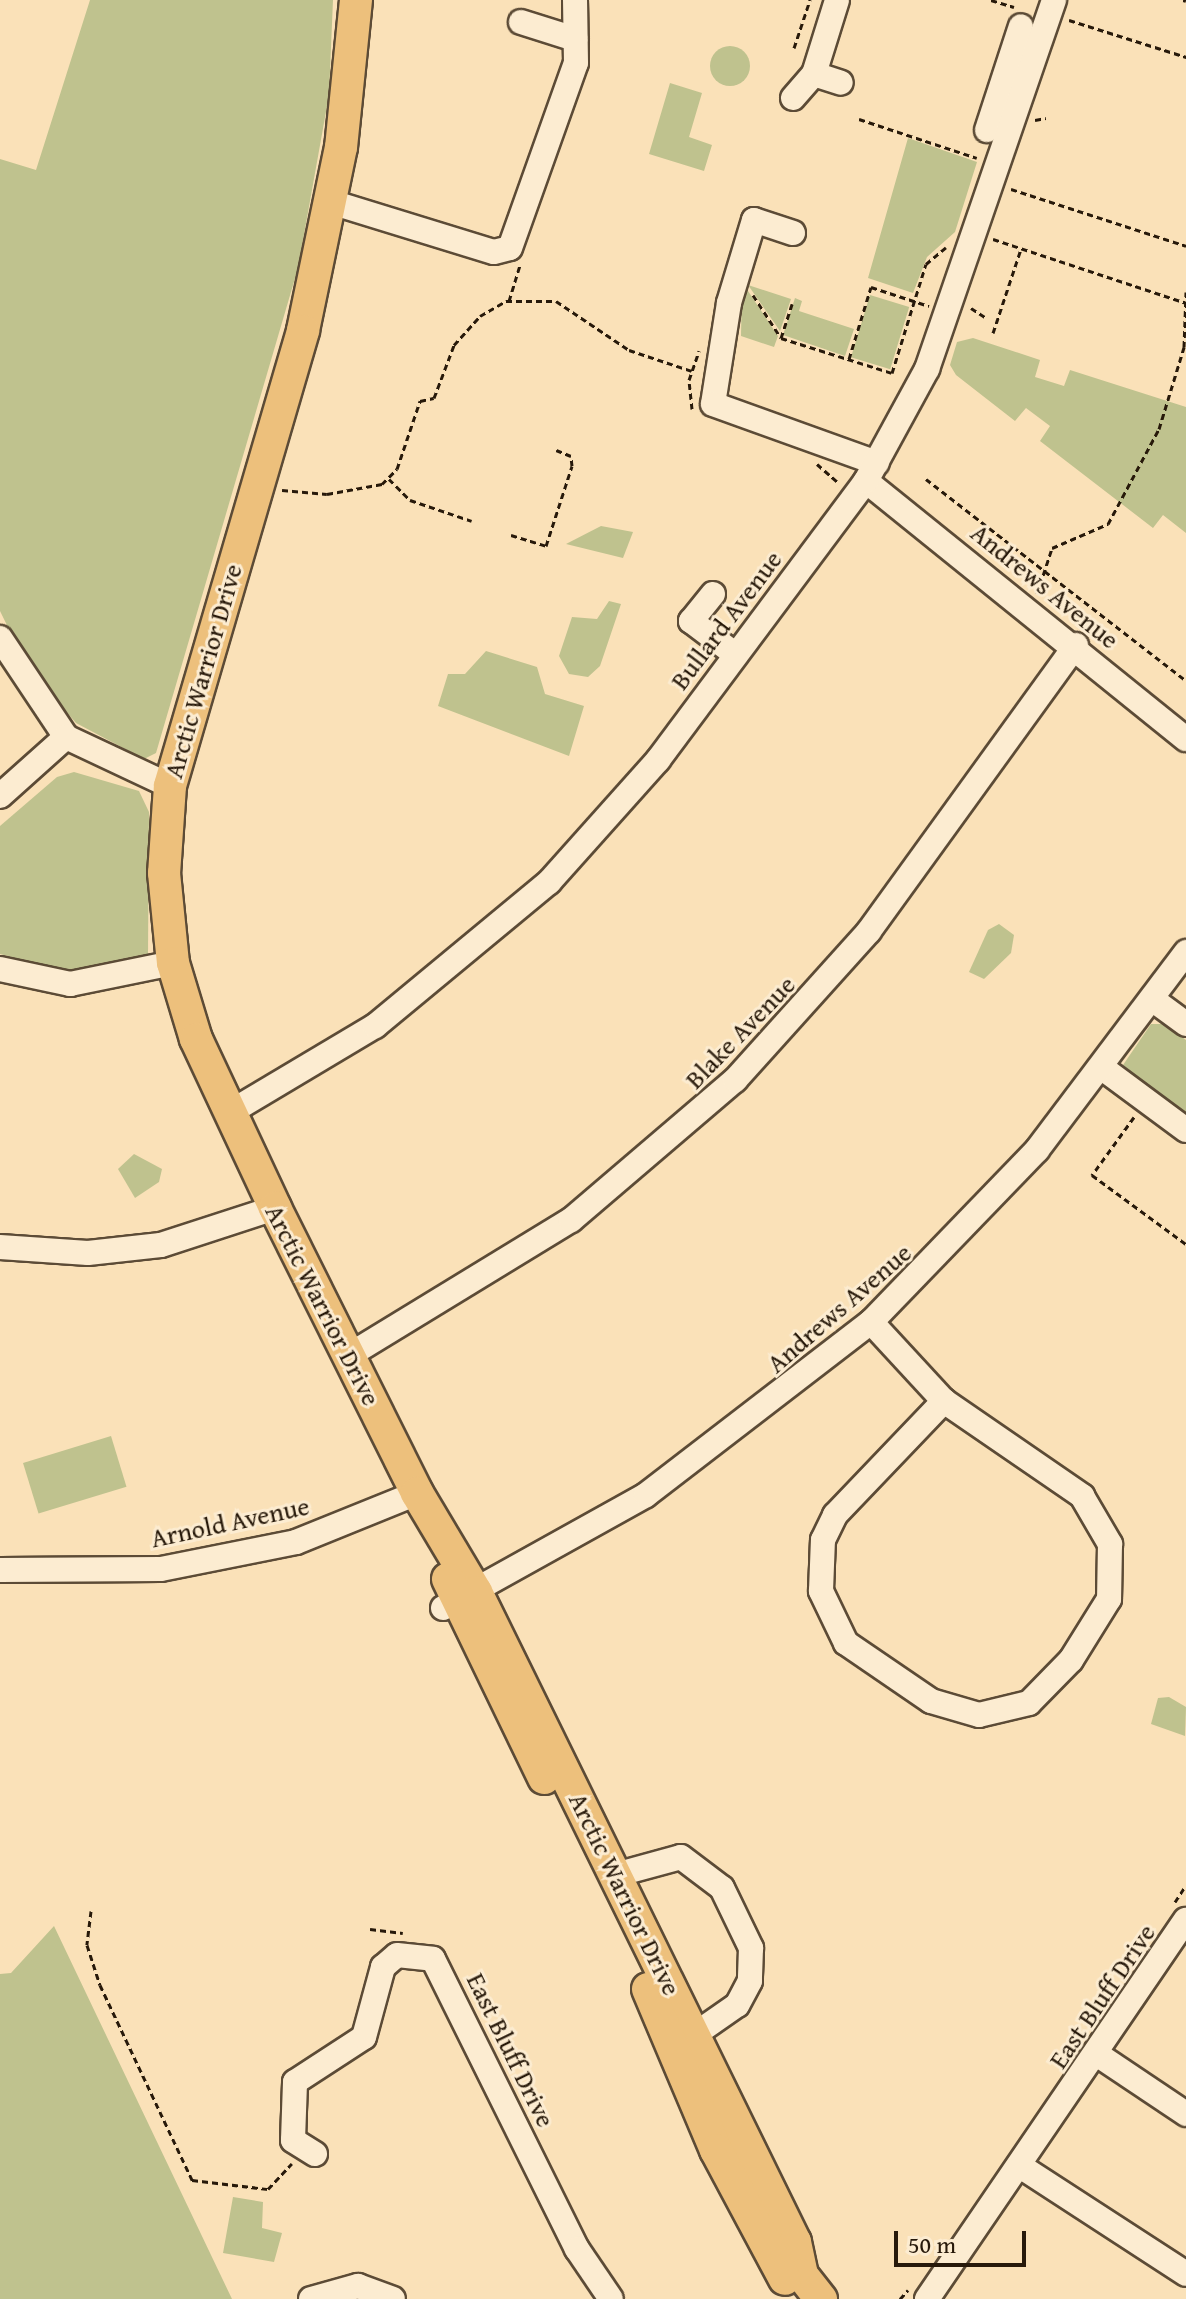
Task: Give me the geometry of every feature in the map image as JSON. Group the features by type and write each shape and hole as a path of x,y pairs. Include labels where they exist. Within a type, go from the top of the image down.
{"main road":[{"name":"Arctic Warrior Drive","path":"356,0 331,202 293,368 170,786 164,873 173,963 229,1113 417,1493 458,1601 657,2009 716,2150 800,2299"},
{"name":"Arctic Warrior Drive","path":"458,1601 615,1875 795,2242 802,2275 821,2299"}],"street":[{"path":"331,202 494,252 510,248 576,63 575,0"},
{"path":"793,98 814,74 837,0"},
{"path":"1003,126 1041,10"},
{"name":"Bullard Avenue","path":"229,1113 375,1026 514,914 600,831 736,655 871,472 927,369 948,312 1041,10"},
{"path":"521,22 575,39"},
{"path":"814,74 841,83"},
{"path":"735,278 754,220 793,233"},
{"name":"Andrews Avenue","path":"735,278 713,404 871,472 1186,739"},
{"path":"713,594 691,621 736,655"},
{"path":"0,638 9,671 66,737 170,786"},
{"name":"Blake Avenue","path":"348,1356 571,1220 735,1080 869,931 1076,645"},
{"path":"0,796 66,737"},
{"name":"Andrews Avenue","path":"458,1601 701,1457 871,1322 1001,1191 1101,1067 1186,952"},
{"path":"0,969 70,984 173,963"},
{"path":"1152,999 1186,1024"},
{"path":"1101,1067 1186,1130"},
{"path":"0,1247 88,1253 161,1245 275,1208"},
{"path":"871,1322 944,1401 1082,1496 1098,1514 1115,1576 1100,1621 1048,1688 1029,1703 979,1715 931,1701 846,1643 821,1591 823,1540 835,1515 944,1401"},
{"name":"Arnold Avenue","path":"0,1570 161,1569 296,1542 417,1493"},
{"path":"615,1875 681,1857 722,1888 751,1948 750,1981 737,2005 694,2035"},
{"name":"East Bluff Drive","path":"927,2299 1098,2055 1177,1954 1186,1920"},
{"name":"East Bluff Drive","path":"308,2152 293,2140 295,2082 364,2037 372,1988 397,1955 433,1959 577,2249 611,2299"},
{"path":"1098,2055 1186,2114"},
{"path":"1020,2166 1186,2274"},
{"path":"311,2299 358,2286 393,2299"}],"path":[{"path":"794,48 810,0"},
{"path":"991,0 1041,10 1186,57"},
{"path":"978,174 1003,126 1046,118"},
{"path":"859,119 983,160"},
{"path":"1004,201 1013,176"},
{"path":"1008,188 1186,246"},
{"path":"996,227 992,240 1184,302"},
{"path":"735,278 781,338 892,373 926,264 956,239"},
{"path":"993,333 1021,249"},
{"path":"849,359 871,287 948,312"},
{"path":"1033,609 1044,570 1061,540 1108,524 1159,429 1184,347 1186,292"},
{"path":"273,499 283,489 361,491 389,478 454,345 480,316 506,301 556,301 629,350 692,371"},
{"path":"781,338 792,304"},
{"path":"511,535 546,546 572,466 571,456 556,450"},
{"path":"389,478 410,500 472,521"},
{"path":"926,479 1186,681"},
{"path":"1128,1104 1138,1112 1092,1175 1186,1244"},
{"path":"91,1911 87,1945 100,1985 192,2180 268,2189 308,2152"}],"green space":[{"path":"90,0 333,0 329,95 298,268 156,753 144,759 76,723 27,666 0,611 0,159 36,170"},
{"path":"730,46 744,52 750,66 744,80 730,86 716,80 710,66 716,52"},
{"path":"670,83 702,93 689,137 712,145 704,171 649,154"},
{"path":"908,138 977,162 955,232 927,257 913,293 868,278"},
{"path":"742,282 778,336 774,347 741,336"},
{"path":"748,285 791,299 780,331"},
{"path":"870,295 909,307 890,369 851,357"},
{"path":"795,298 802,301 799,311 854,329 845,356 783,335"},
{"path":"973,338 1040,360 1035,377 1064,386 1070,370 1186,407 1186,533 1163,515 1153,528 1040,441 1050,426 1026,408 1015,421 956,375 950,365 957,342"},
{"path":"601,526 633,532 623,558 566,544"},
{"path":"609,601 621,604 600,666 588,677 569,674 559,656 572,617 597,619"},
{"path":"486,651 537,667 545,694 584,706 569,756 438,706 448,674 465,674"},
{"path":"74,772 139,791 149,812 148,954 111,970 66,971 0,954 0,826 57,777"},
{"path":"999,924 1014,935 1011,953 984,979 969,972 988,930"},
{"path":"1151,1024 1165,1024 1186,1040 1186,1118 1123,1065"},
{"path":"134,1154 162,1169 159,1182 135,1198 118,1169"},
{"path":"111,1436 126,1487 39,1514 23,1463"},
{"path":"1169,1697 1186,1707 1185,1736 1151,1724 1158,1698"},
{"path":"54,1926 232,2299 0,2299 0,1974 11,1973"},
{"path":"233,2197 263,2202 262,2228 282,2233 274,2262 223,2253"}]}
